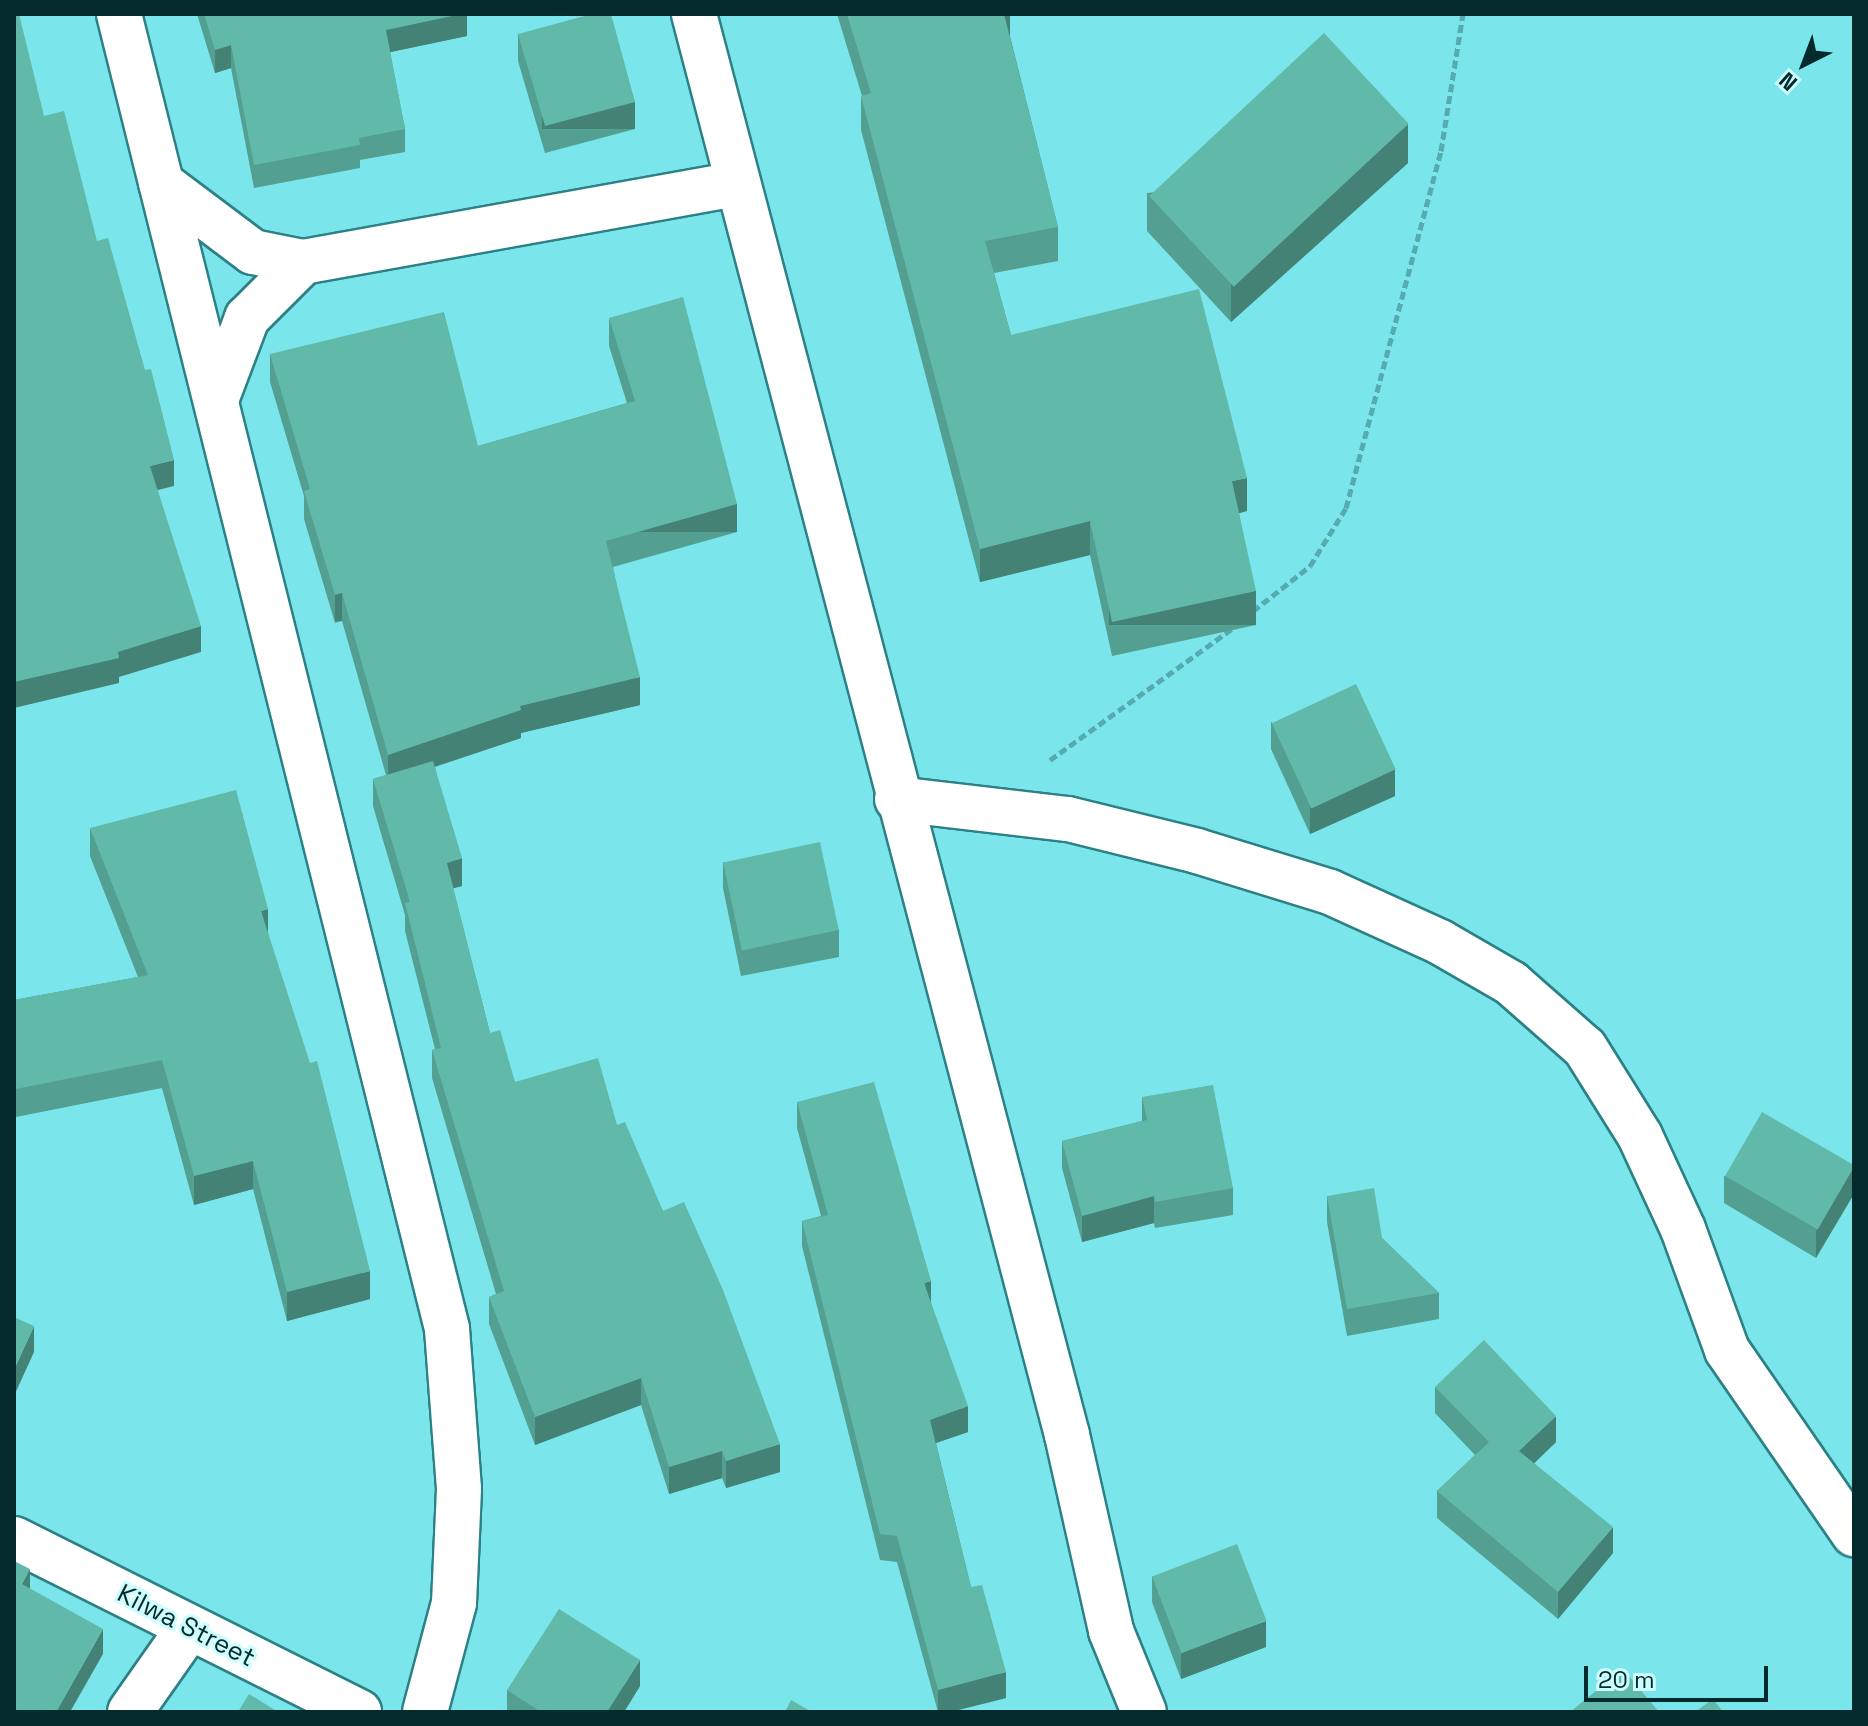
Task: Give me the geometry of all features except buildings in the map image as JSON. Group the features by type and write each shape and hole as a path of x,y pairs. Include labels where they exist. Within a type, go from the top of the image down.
{"street":[{"path":"119,14 447,1329 459,1489 454,1603 425,1712"},
{"path":"694,14 897,799 1063,1420 1111,1631 1144,1712"},
{"path":"161,183 253,252 303,262 736,184"},
{"path":"216,400 247,318 303,262"},
{"path":"897,799 1068,819 1330,892 1440,942 1511,983 1585,1048 1640,1136 1683,1229 1727,1350 1854,1534"},
{"name":"Kilwa Street","path":"14,1539 359,1712"},
{"path":"130,1712 189,1628"}],"path":[{"path":"1249,614 1310,566 1346,508 1441,151 1463,14"},
{"path":"980,809 1177,672 1237,624"}]}
